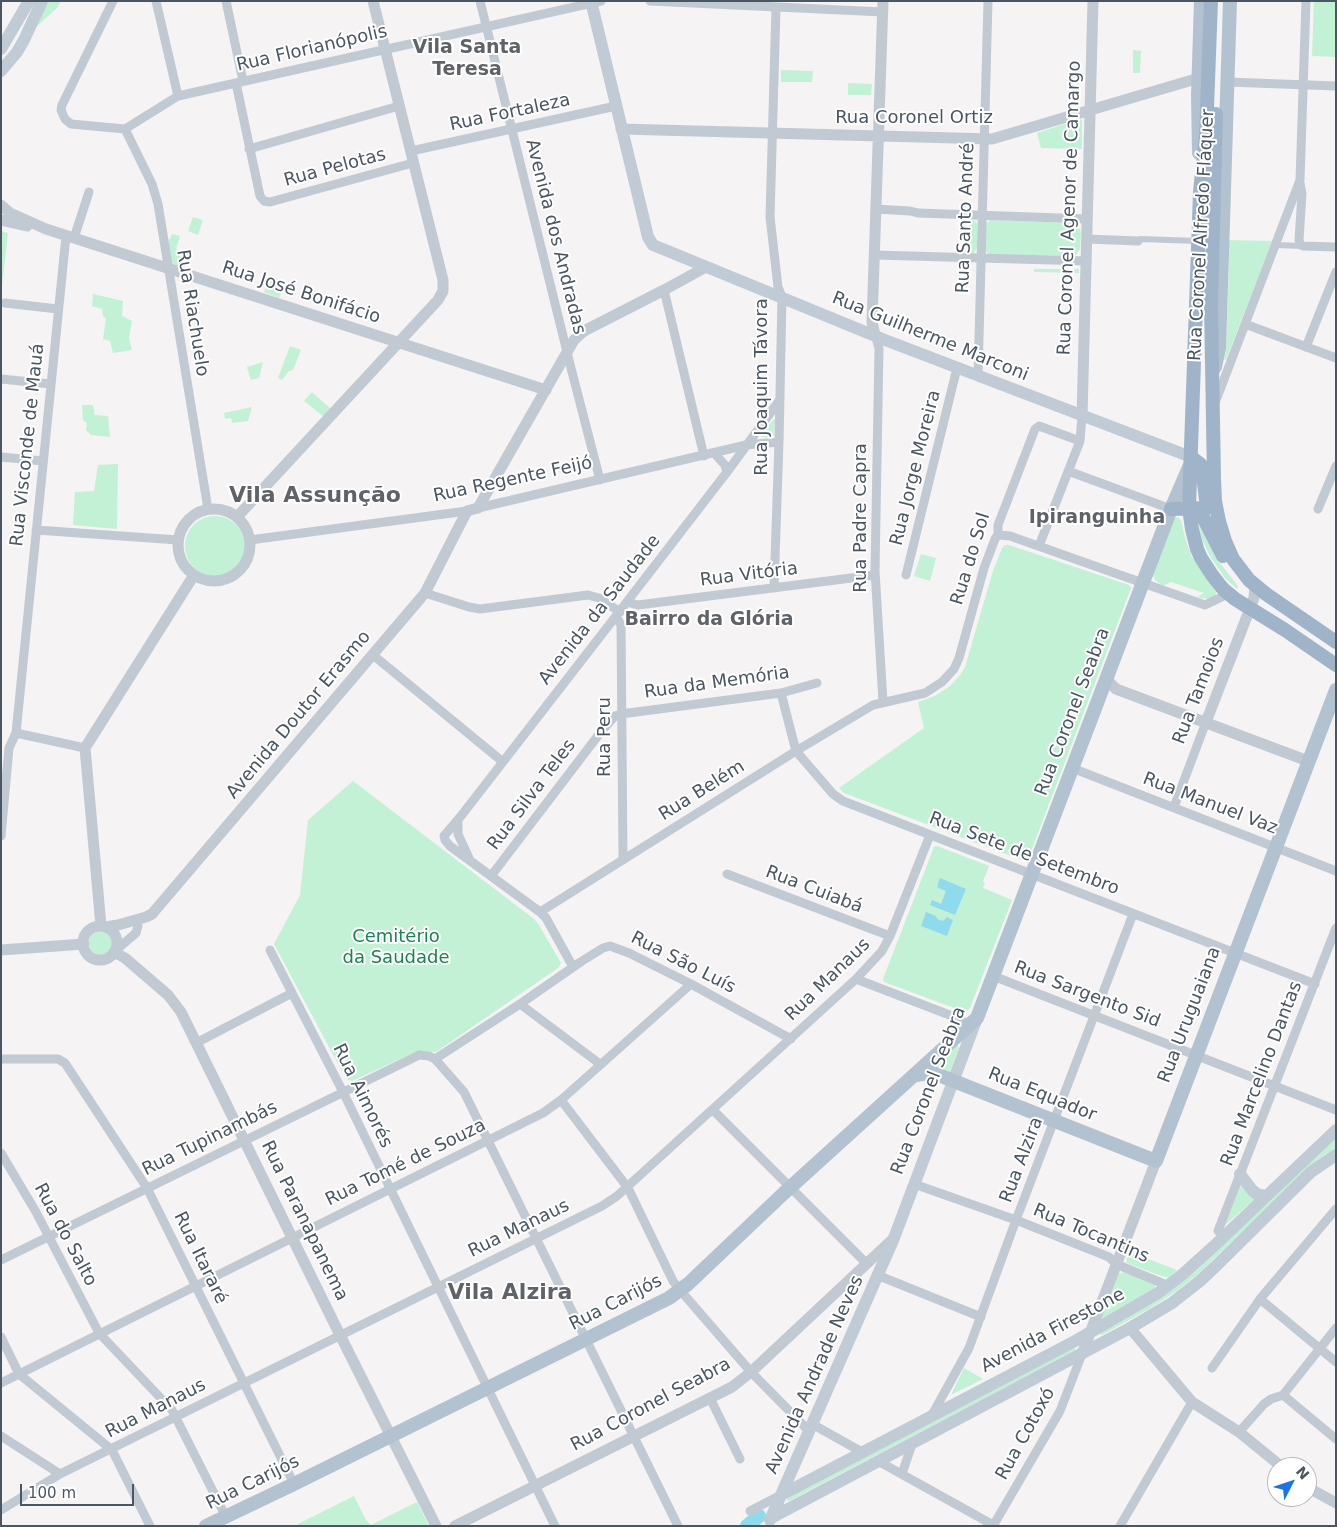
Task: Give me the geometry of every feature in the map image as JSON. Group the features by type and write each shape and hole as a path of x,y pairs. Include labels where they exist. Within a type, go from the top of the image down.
{"highway":[{"path":"1200,192 1206,135 1211,1"},
{"path":"1212,382 1210,304 1220,1"},
{"name":"Rua Coronel Alfredo Fláquer","path":"1200,192 1190,508 1194,539 1201,558 1217,582 1228,594 1285,630 1336,666"},
{"name":"Rua Coronel Alfredo Fláquer","path":"1212,382 1215,501 1225,541 1239,569"},
{"path":"1191,460 1202,467 1210,528"},
{"path":"1171,509 1199,509 1222,555 1255,586 1336,642"}],"main road":[{"path":"1,49 29,1"},
{"path":"1,71 20,46 42,1"},
{"name":"Rua Coronel Alfredo Fláquer","path":"1200,192 1198,78 1201,1"},
{"name":"Rua Coronel Alfredo Fláquer","path":"1212,382 1219,348 1230,1"},
{"path":"595,2 621,129"},
{"name":"Rua Guilherme Marconi","path":"621,129 648,237 657,248 1191,460"},
{"name":"Rua Coronel Seabra","path":"894,1238 973,1022 993,976 1191,460"},
{"name":"Rua Uruguaiana","path":"1156,1161 1336,690"},
{"name":"Rua Carijós","path":"206,1526 669,1298 973,1022"},
{"path":"936,1055 933,1066 936,1074"},
{"name":"Rua Equador","path":"913,1076 928,1073 936,1074 1156,1161"},
{"name":"Avenida Firestone","path":"781,1495 1090,1333 1169,1286 1336,1130"},
{"name":"Avenida Firestone","path":"769,1522 878,1461 1130,1328 1172,1303 1200,1281 1311,1172 1336,1155"},
{"path":"1240,1174 1252,1190 1257,1194 1266,1196"},
{"name":"Avenida Andrade Neves","path":"769,1522 894,1238"}],"street":[{"path":"113,1 61,110 65,119 71,124 125,129"},
{"path":"156,1 178,96"},
{"path":"226,1 249,149 399,106"},
{"path":"237,517 438,300 443,290 414,163 373,1"},
{"name":"Avenida dos Andradas","path":"480,1 600,480"},
{"path":"650,1 776,8 883,7 872,322 876,335"},
{"name":"Rua Santo André","path":"978,376 988,1"},
{"name":"Rua Coronel Agenor de Camargo","path":"1082,416 1093,1"},
{"path":"1303,246 1299,240 1302,194 1300,180 1306,1"},
{"name":"Rua Florianópolis","path":"125,129 178,96 487,28 595,2"},
{"name":"Rua Joaquim Távora","path":"774,588 780,442 779,401 782,297 778,287 770,217 776,8"},
{"name":"Rua Coronel Ortiz","path":"621,129 984,139 994,138 1198,78"},
{"path":"1227,82 1336,86"},
{"name":"Rua Fortaleza","path":"410,151 616,106"},
{"path":"107,127 120,134 136,148"},
{"name":"Rua Riachuelo","path":"125,129 136,148 155,194 208,509"},
{"name":"Rua Pelotas","path":"249,149 260,196 264,201 270,202 414,163"},
{"path":"1212,410 1300,180"},
{"name":"Rua Visconde de Mauá","path":"1,836 9,748 16,733 58,309 70,237 89,192"},
{"name":"Rua José Bonifácio","path":"1,205 10,213 46,229 546,390"},
{"path":"876,209 918,213 1088,219"},
{"name":"Rua José Bonifácio","path":"1,220 46,229"},
{"path":"1087,239 1139,241 1140,239 1199,243"},
{"path":"1183,245 1199,243"},
{"path":"1275,245 1336,247"},
{"path":"875,255 1087,261"},
{"path":"478,508 574,340 584,331 706,267"},
{"path":"1306,347 1336,272"},
{"path":"664,290 704,456"},
{"path":"5,303 58,309"},
{"path":"1245,324 1336,358"},
{"name":"Rua Padre Capra","path":"876,335 879,348 875,575 883,702"},
{"name":"Rua Jorge Moreira","path":"906,575 957,368"},
{"path":"1,379 51,384"},
{"name":"Avenida da Saudade","path":"446,835 727,472 779,401"},
{"path":"1039,546 1080,441 1082,416"},
{"name":"Rua do Sol","path":"883,702 925,693 942,682 954,669 961,654 984,568 998,535 998,525 1037,427 1039,426 1080,441"},
{"name":"Rua Regente Feijó","path":"250,540 467,511 746,445 780,442"},
{"path":"714,453 725,464 727,472"},
{"path":"1,457 43,461"},
{"path":"1318,509 1336,466"},
{"path":"1068,471 1171,509"},
{"path":"208,509 223,510 237,517 246,526 250,540 248,559 242,568 234,576 212,582 194,575 187,569 179,552 178,540 187,521 196,514 208,509"},
{"name":"Avenida Doutor Erasmo","path":"103,926 115,926 150,916 425,594 467,511"},
{"path":"36,530 178,540"},
{"path":"998,535 1005,535 1039,546 1205,605 1228,594"},
{"path":"103,926 85,748 194,575"},
{"name":"Rua Vitória","path":"627,602 640,605 875,575"},
{"name":"Rua Tamoios","path":"1174,807 1254,598 1255,586"},
{"path":"425,594 480,609 588,595 599,598 618,614"},
{"name":"Rua Peru","path":"618,614 621,625 623,860"},
{"path":"373,655 503,762"},
{"path":"1107,676 1110,683 1116,689 1308,760"},
{"name":"Rua da Memória","path":"621,714 781,692 817,683"},
{"path":"1099,697 1108,690 1116,689"},
{"name":"Rua Sete de Setembro","path":"781,692 796,751 838,798 1315,984"},
{"name":"Rua Belém","path":"540,912 796,751 873,704 883,702"},
{"name":"Rua Silva Teles","path":"491,876 612,718 621,714"},
{"path":"16,733 85,748"},
{"name":"Rua Manuel Vaz","path":"1072,768 1336,870"},
{"path":"458,820 458,834 464,850 472,862"},
{"path":"458,834 452,831 446,835 448,843 540,912 546,918 573,967"},
{"name":"Rua Manaus","path":"1,1510 60,1474 112,1450 602,1206 628,1188 856,979 882,951 890,936 930,835"},
{"name":"Rua Cuiabá","path":"727,874 890,936"},
{"name":"Rua Alzira","path":"932,1415 969,1348 1133,914"},
{"path":"115,951 117,944 116,936 110,929 103,926 88,931 84,938 88,954 97,960 108,958 136,933 138,926 134,920"},
{"name":"Rua Marcelino Dantas","path":"1218,1231 1336,928"},
{"path":"1,950 84,944"},
{"name":"Rua São Luís","path":"435,1059 573,967 603,948 612,946 691,984 791,1039"},
{"name":"Rua Aimorés","path":"270,950 343,1092 555,1526"},
{"name":"Rua Paranapanema","path":"115,951 171,999 181,1012 436,1526"},
{"name":"Rua Sargento Sid","path":"993,976 1274,1086 1334,1106"},
{"path":"856,979 960,1020 973,1022"},
{"name":"Rua Tomé de Souza","path":"1,1383 543,1112 562,1100 691,984"},
{"path":"196,1043 292,993"},
{"path":"520,1004 600,1064"},
{"name":"Rua Tupinambás","path":"1,1260 419,1055 435,1059"},
{"name":"Rua Itararé","path":"1,1060 58,1059 65,1063 147,1188 294,1484"},
{"path":"435,1059 464,1092 678,1526"},
{"path":"562,1100 628,1188 673,1281 680,1290 751,1372 811,1427 862,1452"},
{"path":"713,1110 866,1263"},
{"name":"Rua do Salto","path":"1,1153 49,1236 99,1333 172,1410 226,1517"},
{"name":"Rua Uruguaiana","path":"1082,1354 1156,1161"},
{"name":"Rua Tocantins","path":"914,1184 1016,1220 1109,1257 1116,1264 1169,1286"},
{"path":"1212,1368 1260,1300 1336,1210"},
{"name":"Rua Coronel Seabra","path":"455,1526 732,1387 751,1372 894,1238"},
{"path":"851,1278 877,1275 981,1317"},
{"path":"1260,1300 1336,1362"},
{"path":"1130,1328 1192,1402 1238,1432 1269,1457"},
{"path":"1238,1432 1264,1404 1271,1399 1283,1395 1336,1328"},
{"path":"1,1337 19,1374 112,1450 150,1526"},
{"name":"Rua Cotoxó","path":"994,1525 1060,1411 1082,1354"},
{"path":"1283,1395 1336,1439"},
{"path":"710,1398 740,1459"},
{"path":"1120,1526 1192,1402"},
{"path":"1,1436 60,1474"},
{"path":"902,1474 912,1444"},
{"path":"878,1461 994,1525"},
{"path":"1317,1493 1336,1503"},
{"name":"Avenida Firestone","path":"750,1511 781,1495"}],"green space":[{"path":"47,1 61,1 57,8 36,27"},
{"path":"1314,1 1336,1 1336,57 1312,56"},
{"path":"1133,50 1141,51 1140,73 1133,73"},
{"path":"781,70 813,71 812,82 781,82"},
{"path":"848,83 872,84 871,95 848,95"},
{"path":"1080,119 1082,120 1082,149 1041,148 1037,133"},
{"path":"193,217 203,220 198,235 188,231"},
{"path":"965,219 974,220 977,223 977,248 973,254 964,254 969,252 970,221 965,221"},
{"path":"990,220 1073,223 1080,229 1080,249 1077,254 1071,256 989,254 985,250 986,224"},
{"path":"1,231 8,233 1,294"},
{"path":"172,234 180,236 176,249 185,253 181,267 169,262 167,245"},
{"path":"1226,240 1272,241 1226,360 1224,359 1226,352 1229,264"},
{"path":"1034,269 1079,269 1079,273 1034,272"},
{"path":"267,281 284,287 279,298 264,292"},
{"path":"93,294 123,301 122,316 132,321 129,338 132,350 113,353 110,341 103,339 106,319 103,316 102,309 92,306"},
{"path":"290,346 301,350 293,370 289,371 282,380 278,378"},
{"path":"263,362 259,378 251,380 247,367"},
{"path":"312,392 331,409 324,417 304,401"},
{"path":"82,405 93,405 95,415 108,416 110,437 91,435 86,430 87,423 83,420"},
{"path":"252,407 248,421 232,423 231,418 225,419 224,413"},
{"path":"774,419 774,435 771,438 761,437 761,434"},
{"path":"118,464 117,529 73,525 75,492 94,491 98,465"},
{"path":"1197,515 1216,558 1238,586 1237,589 1225,578 1211,558 1202,540"},
{"path":"215,516 231,521 236,525 240,530 245,546 240,562 236,567 231,571 215,576 199,571 194,567 190,562 185,546 190,530 194,525 199,521"},
{"path":"1177,517 1181,520 1192,557 1216,592 1213,597 1208,599 1197,597 1204,593 1171,582 1163,586 1155,580 1153,574 1174,519"},
{"path":"1005,545 1129,585 1131,588 1027,862 844,793 839,788 924,728 918,702 935,696 950,686 965,667 993,571"},
{"path":"921,554 936,558 930,581 914,576"},
{"name":"Cemitério da Saudade","path":"353,781 534,919 561,963 558,968 436,1052 418,1051 352,1081 346,1079 274,944 300,895 308,820"},
{"path":"937,846 989,866 983,881 985,883 983,888 1012,900 970,1008 965,1012 884,982 883,979 934,847"},
{"path":"101,931 110,934 113,943 110,952 101,955 92,952 89,943 92,934"},
{"path":"958,1045 959,1048 950,1072 938,1068 937,1063"},
{"path":"1336,1135 1336,1148 1307,1169 1196,1276 1149,1309 1102,1335 1099,1334 1196,1271"},
{"path":"1241,1185 1255,1199 1225,1225"},
{"path":"1130,1252 1177,1270 1169,1277 1164,1277 1127,1263"},
{"path":"1124,1272 1155,1284 1155,1288 1103,1318 1118,1274"},
{"path":"1074,1348 1076,1350 787,1501 787,1498"},
{"path":"964,1368 983,1379 951,1395"},
{"path":"354,1496 366,1520 371,1525 417,1502 429,1526 294,1526"}],"water":[{"path":"940,878 966,889 955,915 930,905 932,900 941,904 946,891 937,887"},
{"path":"926,912 943,921 947,917 953,920 947,936 921,926"}],"waterway":[{"path":"747,1526 759,1516"}],"district":[{"name":"Vila Santa Teresa","path":"467,59"},
{"name":"Vila Assunção","path":"315,496"},
{"name":"Ipiranguinha","path":"1097,518"},
{"name":"Bairro da Glória","path":"709,620"},
{"name":"Vila Alzira","path":"510,1293"}]}
